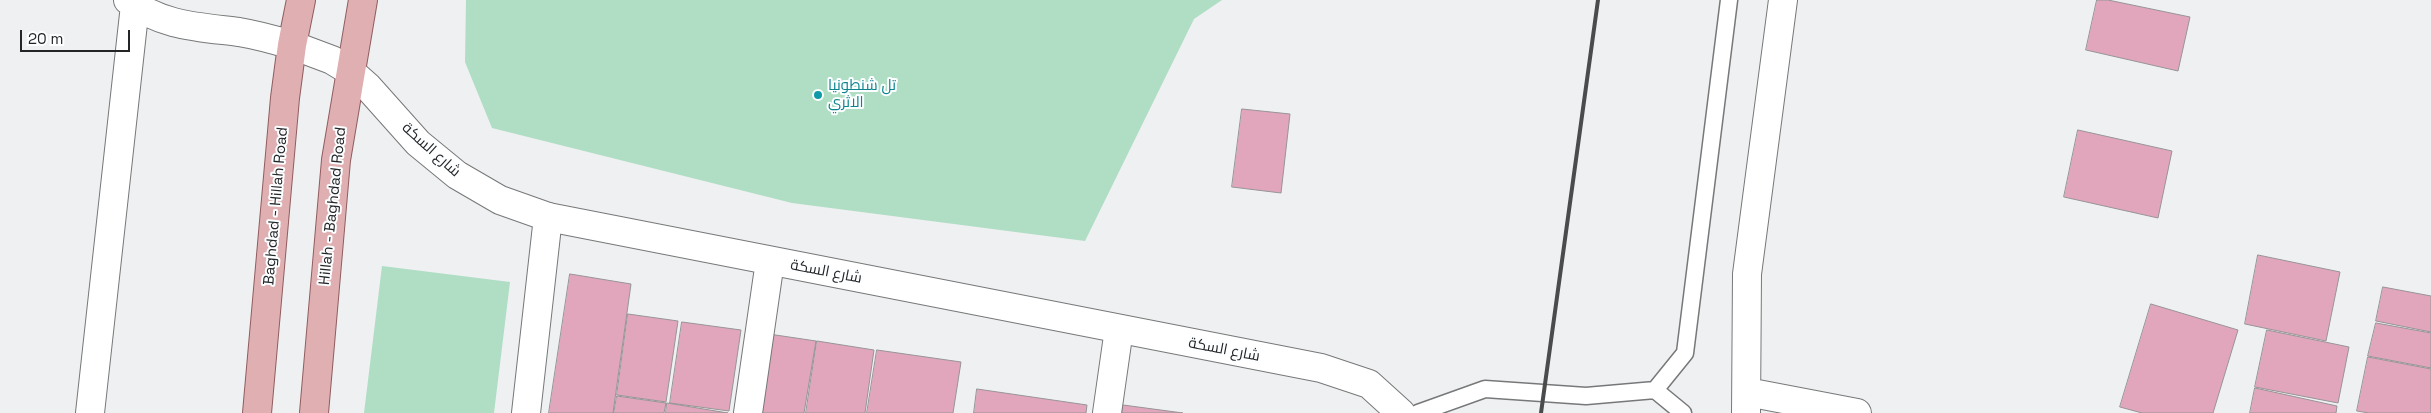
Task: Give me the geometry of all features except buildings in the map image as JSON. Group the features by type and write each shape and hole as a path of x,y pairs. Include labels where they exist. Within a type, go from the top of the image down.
{"main road":[{"name":"Baghdad - Hillah Road","path":"257,413 284,108 292,45 301,0"},
{"name":"Hillah - Baghdad Road","path":"314,413 336,160 363,0"}],"street":[{"path":"1783,0 1747,274 1746,403 1857,413"},
{"name":"شارع السكة","path":"131,3 172,23 193,28 239,32 292,45 332,60 350,71 368,87 418,143 457,175 500,200 548,217 1321,368 1369,384 1401,413"},
{"path":"90,413 131,3"},
{"path":"526,413 548,217"},
{"path":"748,413 770,261"},
{"path":"1107,413 1120,329"}],"lane":[{"path":"1656,390 1685,352 1729,0"},
{"path":"1418,413 1485,389 1586,396 1656,390 1683,413"}],"green space":[{"name":"تل شنطونيا الاثري","path":"466,0 1222,0 1194,19 1085,241 792,203 492,128 465,62"},
{"path":"382,266 510,282 494,413 364,413"}],"railway":[{"path":"1541,413 1598,0"}],"place":[{"name":"تل شنطونيا الاثري","path":"818,95"}]}
